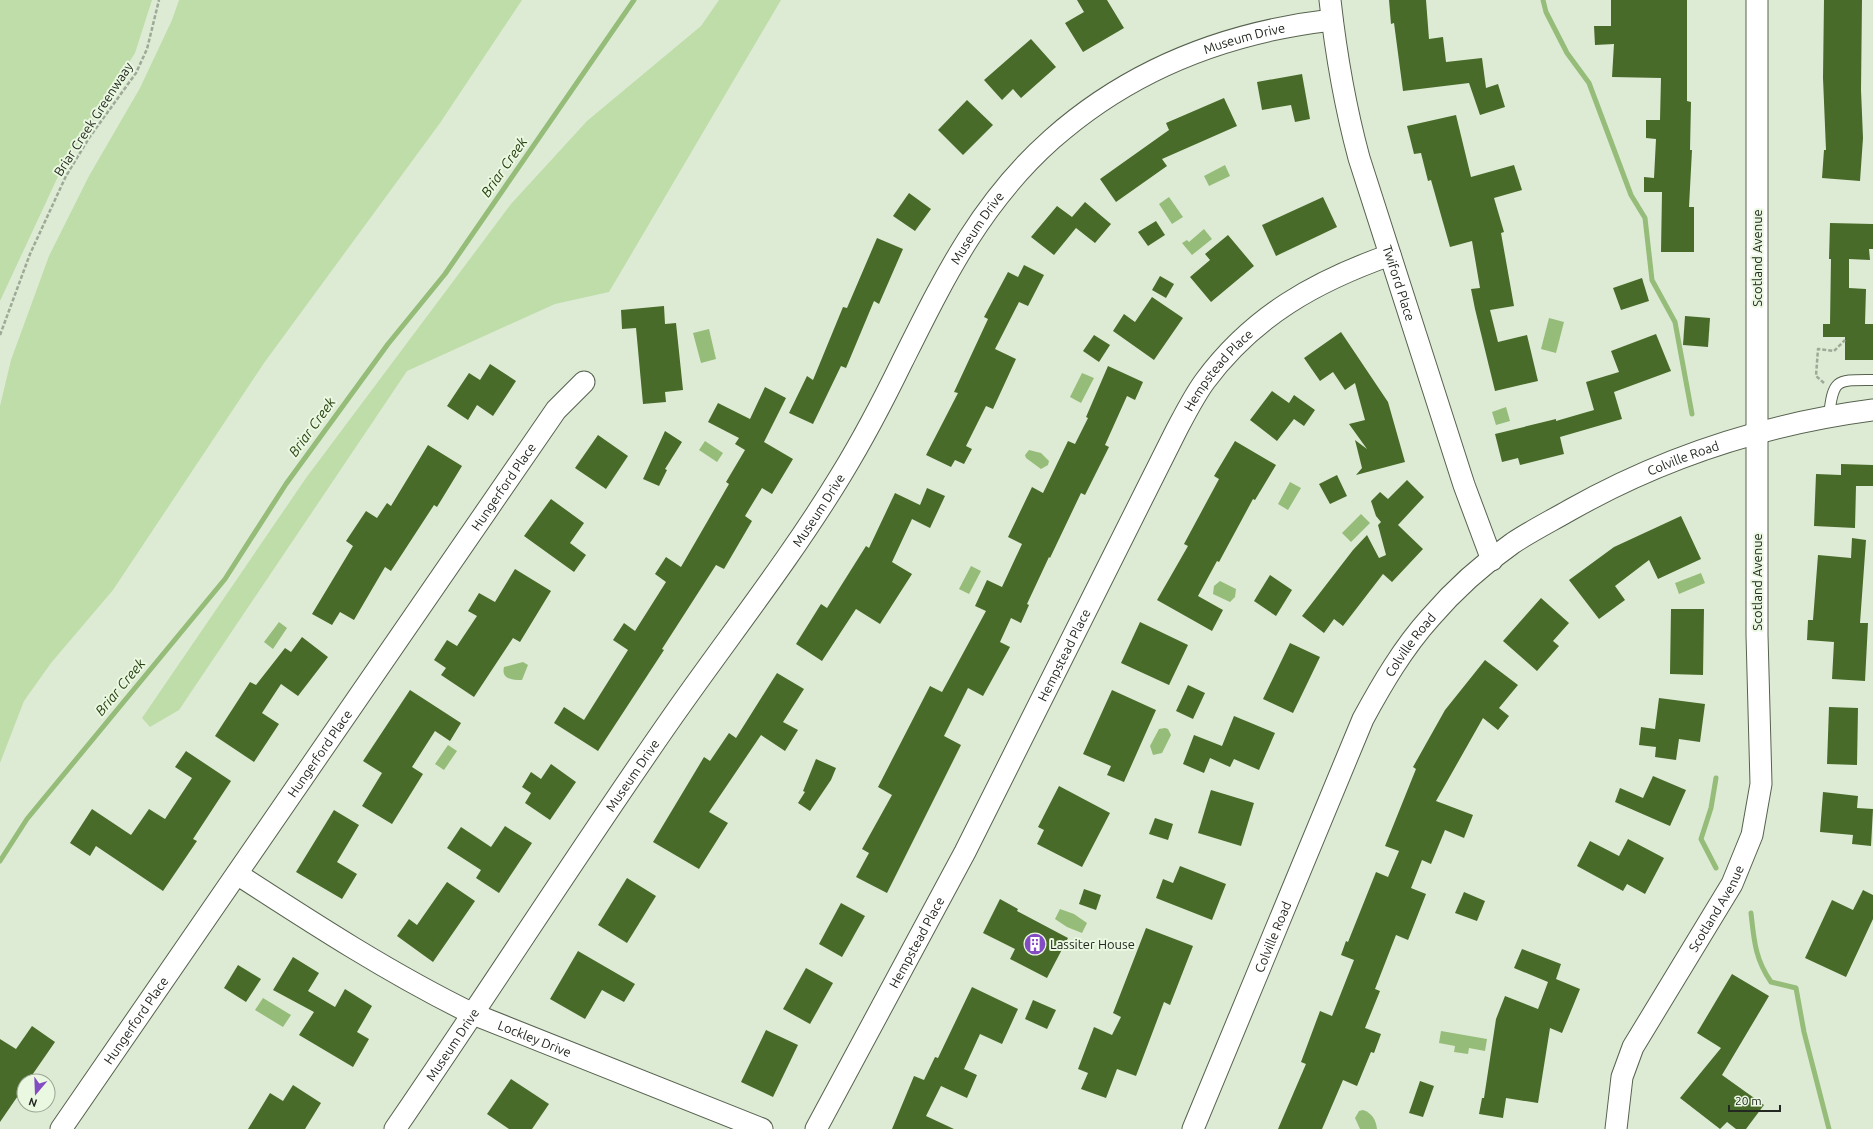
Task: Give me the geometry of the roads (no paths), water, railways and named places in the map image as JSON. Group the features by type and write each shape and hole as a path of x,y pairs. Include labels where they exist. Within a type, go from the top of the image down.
{"street":[{"name":"Scotland Avenue","path":"1616,1129 1622,1077 1632,1047 1732,884 1752,835 1759,801 1761,784 1757,646 1757,0"},
{"name":"Twiford Place","path":"1331,10 1338,66 1349,120 1359,158 1466,490 1492,560"},
{"name":"Museum Drive","path":"395,1129 661,734 800,539 840,476 879,407 959,251 982,216 1008,183 1050,141 1083,114 1128,84 1163,67 1220,43 1276,28 1331,10"},
{"name":"Hempstead Place","path":"816,1129 965,852 1176,431 1205,381 1240,340 1290,302 1350,270 1390,255"},
{"name":"Hungerford Place","path":"61,1129 556,410 584,382"},
{"name":"Colville Road","path":"1193,1129 1363,719 1380,688 1409,645 1430,618 1466,581 1492,560 1532,532 1624,481 1701,449 1794,423 1829,416 1873,410"},
{"name":"Lockley Drive","path":"237,874 314,924 433,995 473,1014 762,1129"}],"lane":[{"path":"1829,416 1833,392 1836,385 1844,380 1873,380"}],"waterway":[{"name":"Briar Creek","path":"0,861 27,819 225,579 286,484 388,344 445,274 634,0"},
{"path":"1543,0 1546,12 1567,53 1589,83 1631,195 1645,218 1652,280 1675,322 1692,414"},
{"path":"1716,778 1711,808 1701,839 1716,868"},
{"path":"1751,913 1756,949 1766,974 1771,982 1796,988 1804,1032 1829,1129"}],"place":[{"name":"Lassiter House","path":"1035,944"}]}
